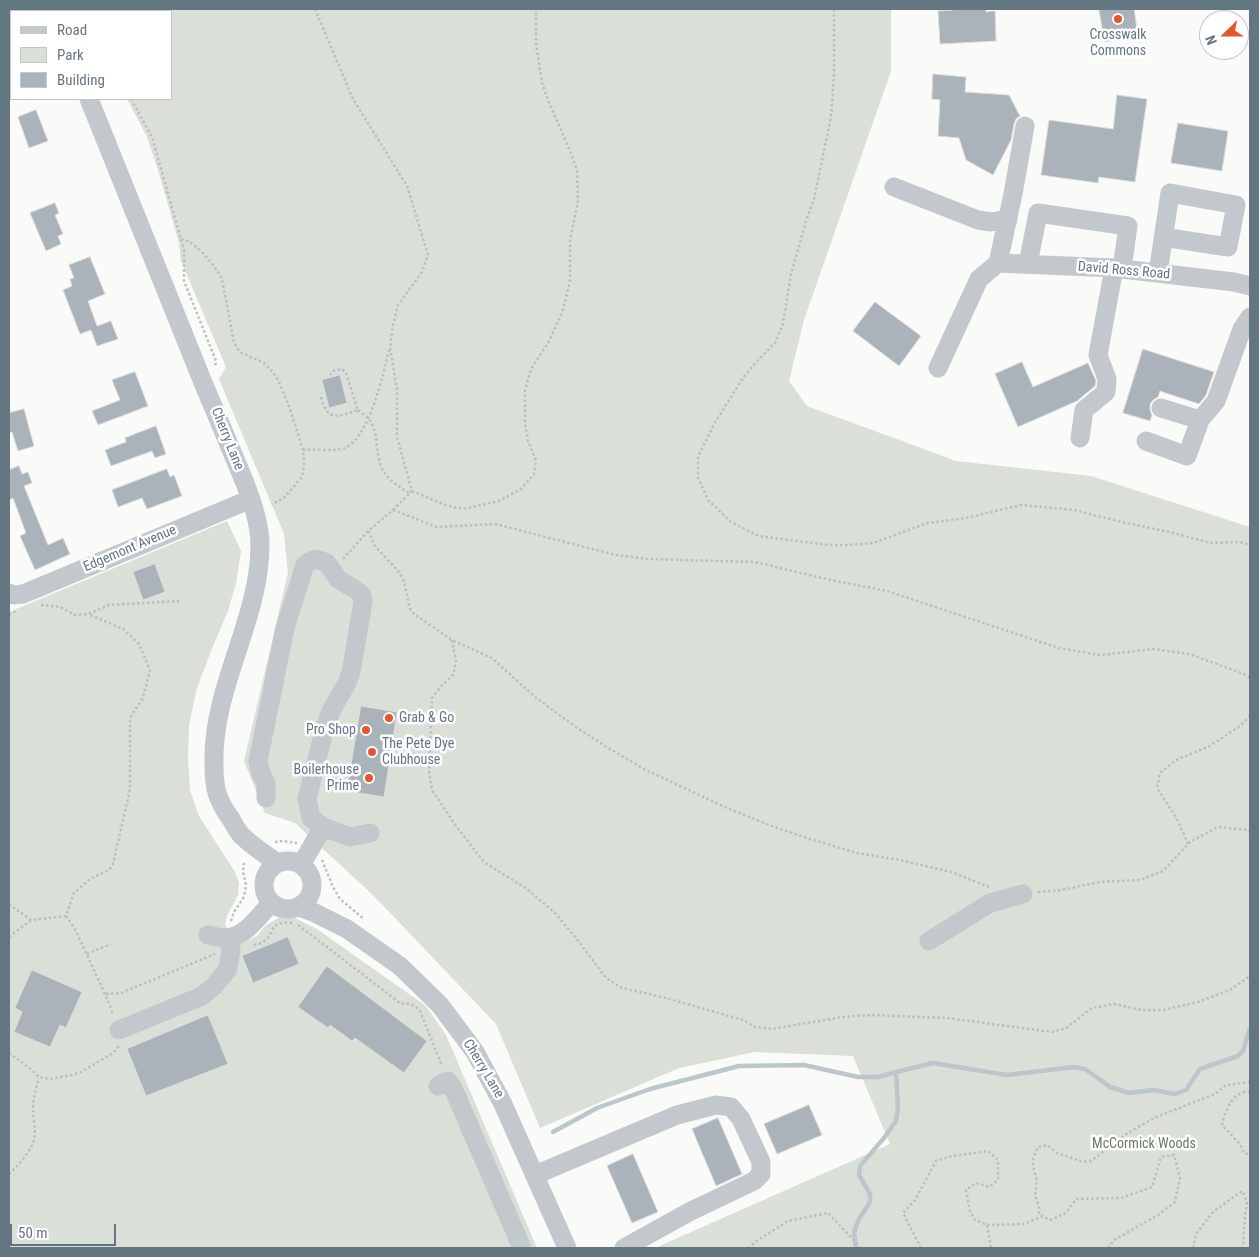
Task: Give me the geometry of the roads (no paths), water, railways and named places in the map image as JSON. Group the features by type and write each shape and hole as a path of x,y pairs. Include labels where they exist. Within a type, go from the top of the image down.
{"street":[{"name":"Cherry Lane","path":"90,100 251,499 257,521 260,544 258,572 248,616 223,697 213,747 219,814 234,841 249,857 264,878"},
{"path":"938,368 979,279 998,263 1025,126"},
{"path":"894,186 978,220 990,222 1008,219"},
{"path":"1028,264 1038,213 1128,226 1098,354 1107,379 1106,392 1084,410 1080,438"},
{"path":"1158,273 1163,238"},
{"name":"David Ross Road","path":"998,263 1118,269 1234,282 1250,286"},
{"path":"1146,442 1187,456 1200,420 1216,401 1242,328 1250,317"},
{"path":"1161,408 1200,420"},
{"name":"Edgemont Avenue","path":"9,593 24,594 251,499"},
{"path":"266,798 266,784 258,761 285,628 305,565 316,559 327,563 338,579 362,595 362,602 351,672 324,731 307,798 311,818 323,827 350,837 370,833"},
{"name":"Cherry Lane","path":"215,785 226,813 240,834 277,863"},
{"path":"301,865 323,827"},
{"path":"285,861 293,861 301,865 310,876 312,884 311,892 305,903 292,910 277,908 271,903 264,892 264,878 267,872 277,863 285,861"},
{"name":"Cherry Lane","path":"311,892 347,929"},
{"path":"929,941 990,903 1023,894"},
{"path":"230,932 235,936 248,928 271,903"},
{"name":"Cherry Lane","path":"299,907 314,912 347,929 400,966 440,1005 475,1052 502,1102 567,1248"},
{"path":"208,935 223,938 230,932"},
{"path":"119,1030 202,996 214,986 228,969 230,932"},
{"path":"443,1083 454,1088 522,1248"},
{"path":"535,1175 677,1115 716,1105 731,1107 741,1119 761,1162 761,1174 754,1181 692,1211 624,1248"}],"waterway":[{"path":"553,1132 597,1108 650,1089 739,1066 804,1065 858,1077 879,1077 933,1063 1007,1075 1074,1067 1085,1069 1110,1087 1129,1093 1153,1090 1175,1094 1186,1090 1200,1069 1238,1056 1243,1051 1250,1028"},
{"path":"856,1248 854,1232 859,1219 870,1202 870,1194 859,1175 860,1166 896,1121 898,1107 896,1072"}],"place":[{"name":"Crosswalk Commons","path":"1118,19"},
{"name":"Grab & Go","path":"389,718"},
{"name":"Pro Shop","path":"366,730"},
{"name":"The Pete Dye Clubhouse","path":"372,752"},
{"name":"Boilerhouse Prime","path":"369,778"}],"park label":[{"name":"McCormick Woods","path":"1144,1144"}]}
